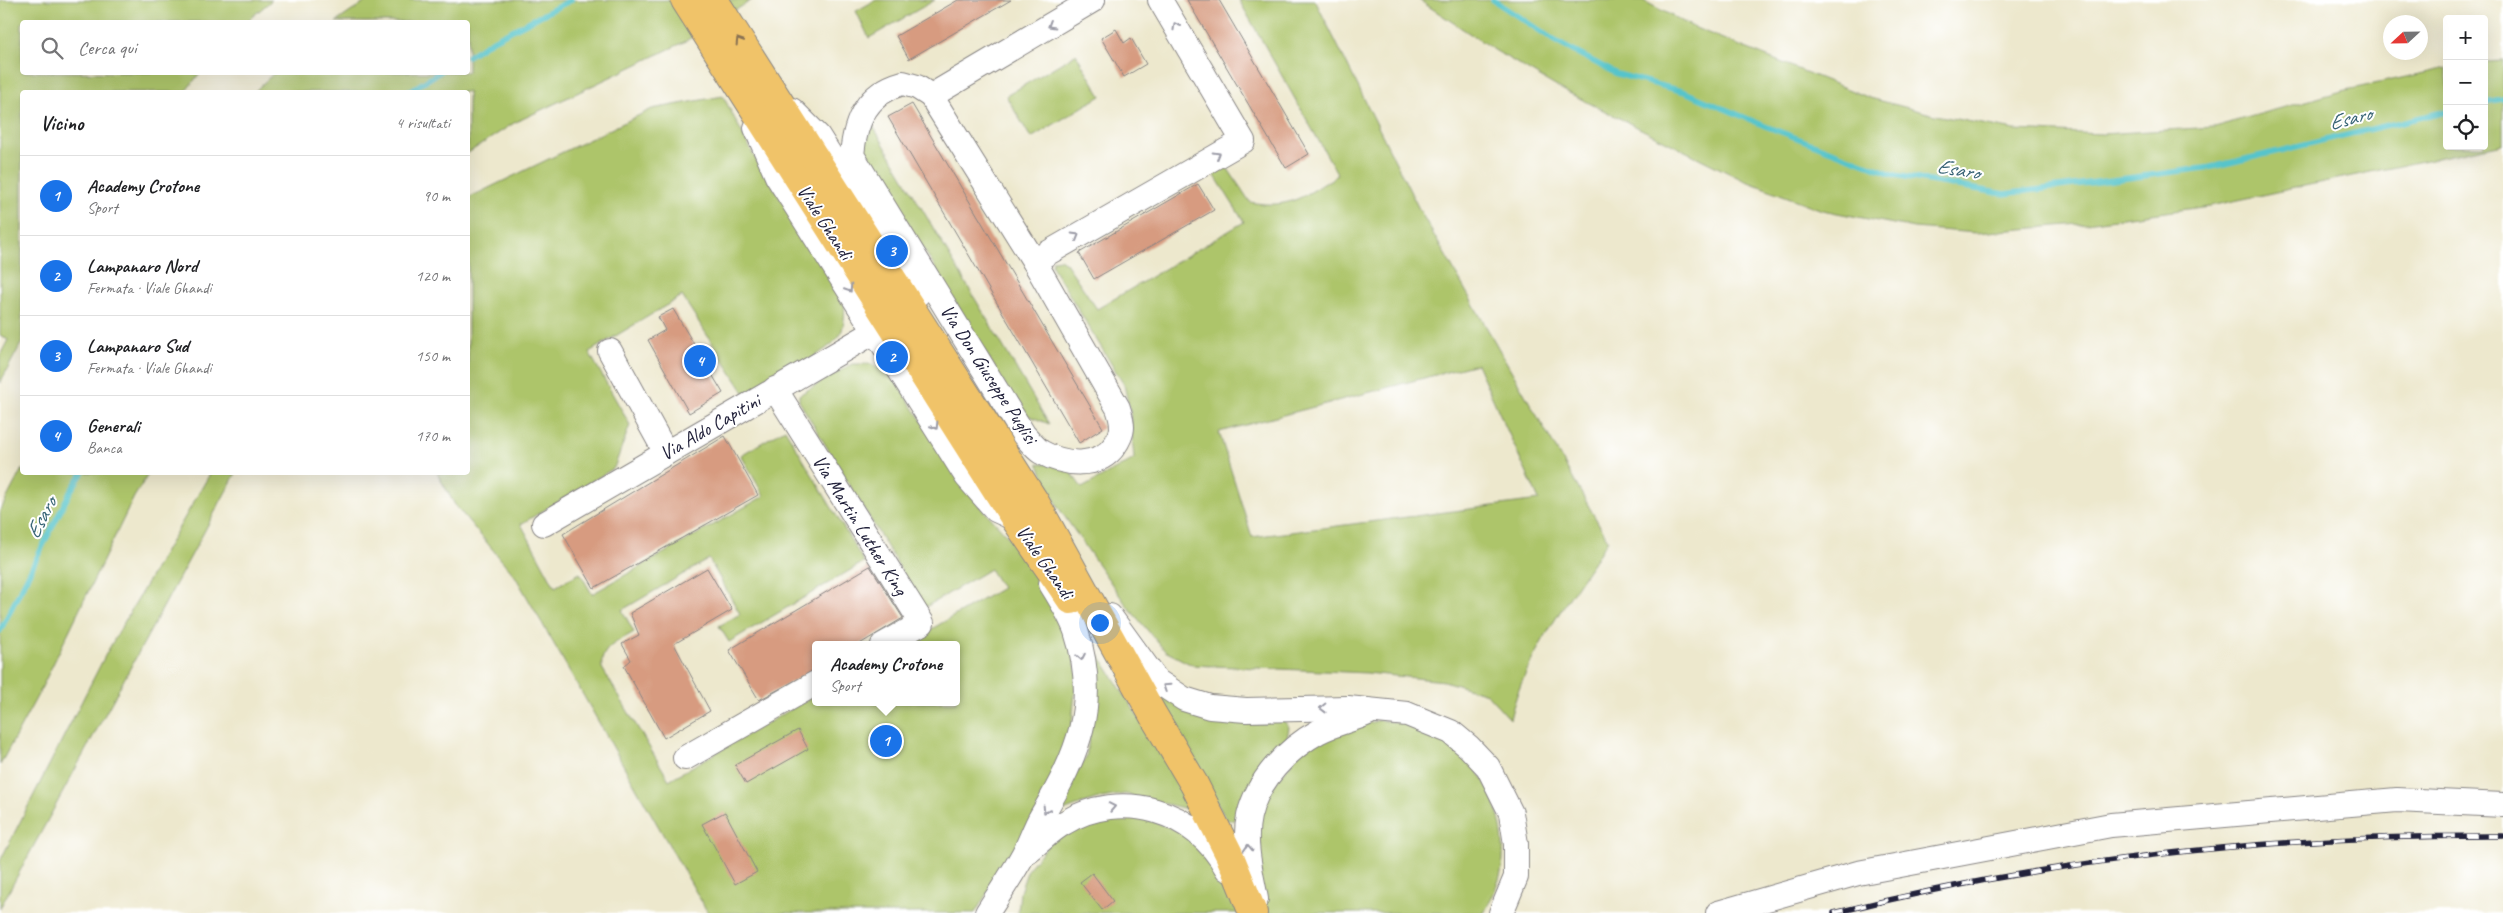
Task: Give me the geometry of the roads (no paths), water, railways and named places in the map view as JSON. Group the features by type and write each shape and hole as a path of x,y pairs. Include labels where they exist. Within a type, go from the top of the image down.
{"main road":[{"name":"Viale Ghandi","path":"685,0 733,78 1025,511"},
{"name":"Viale Ghandi","path":"714,0 1025,511 1194,784 1229,854 1251,913"}],"street":[{"path":"931,96 1094,0"},
{"path":"1034,260 1243,140 1160,0"},
{"path":"733,78 776,176 967,477 996,510 1025,511 1112,620 1156,681 1184,699 1210,707 1246,710 1348,708 1372,712 1407,714 1451,732 1488,767 1511,813 1516,844 1516,877 1501,913"},
{"path":"765,82 818,136 920,284 1020,456 1025,511 1076,630 1086,686 1085,717 1078,747 1019,862 987,913"},
{"name":"Via Don Giuseppe Puglisi","path":"902,83 917,87 931,96 1034,260 1118,408 1122,428 1118,442 1108,455 1095,462 1059,459 1040,451 1024,435 920,284 852,154 854,134 862,113 883,90 902,83"},
{"name":"Via Aldo Capitini","path":"544,524 876,331"},
{"path":"610,351 666,453"},
{"name":"Via Martin Luther King","path":"775,389 922,623 890,641"},
{"path":"685,758 812,685"},
{"path":"1259,913 1249,866 1247,836 1249,816 1257,794 1272,771 1295,748 1319,732 1372,712"},
{"path":"1718,913 1858,873 2111,825 2397,800 2503,805"},
{"path":"1008,913 1019,862 1063,823 1076,817 1122,805 1144,806 1180,820 1200,834 1221,857 1251,913"}],"waterway":[{"name":"Esaro","path":"470,55 493,40 571,0"},
{"name":"Esaro","path":"1493,0 1560,44 1617,74 1685,92 1765,126 1895,175 2004,194 2212,167 2443,112"},
{"name":"Esaro","path":"411,90 435,75"},
{"name":"Esaro","path":"2488,101 2503,99"},
{"name":"Esaro","path":"0,631 70,492 81,475"}],"railway":[{"path":"1834,913 1916,894 1999,878 2082,864 2166,854 2250,845 2335,840 2503,836"}],"place":[{"name":"Lampanaro Sud","path":"892,251"},
{"name":"Lampanaro Nord","path":"892,357"},
{"name":"Generali","path":"700,361"},
{"name":"Academy Crotone","path":"886,741"}]}
